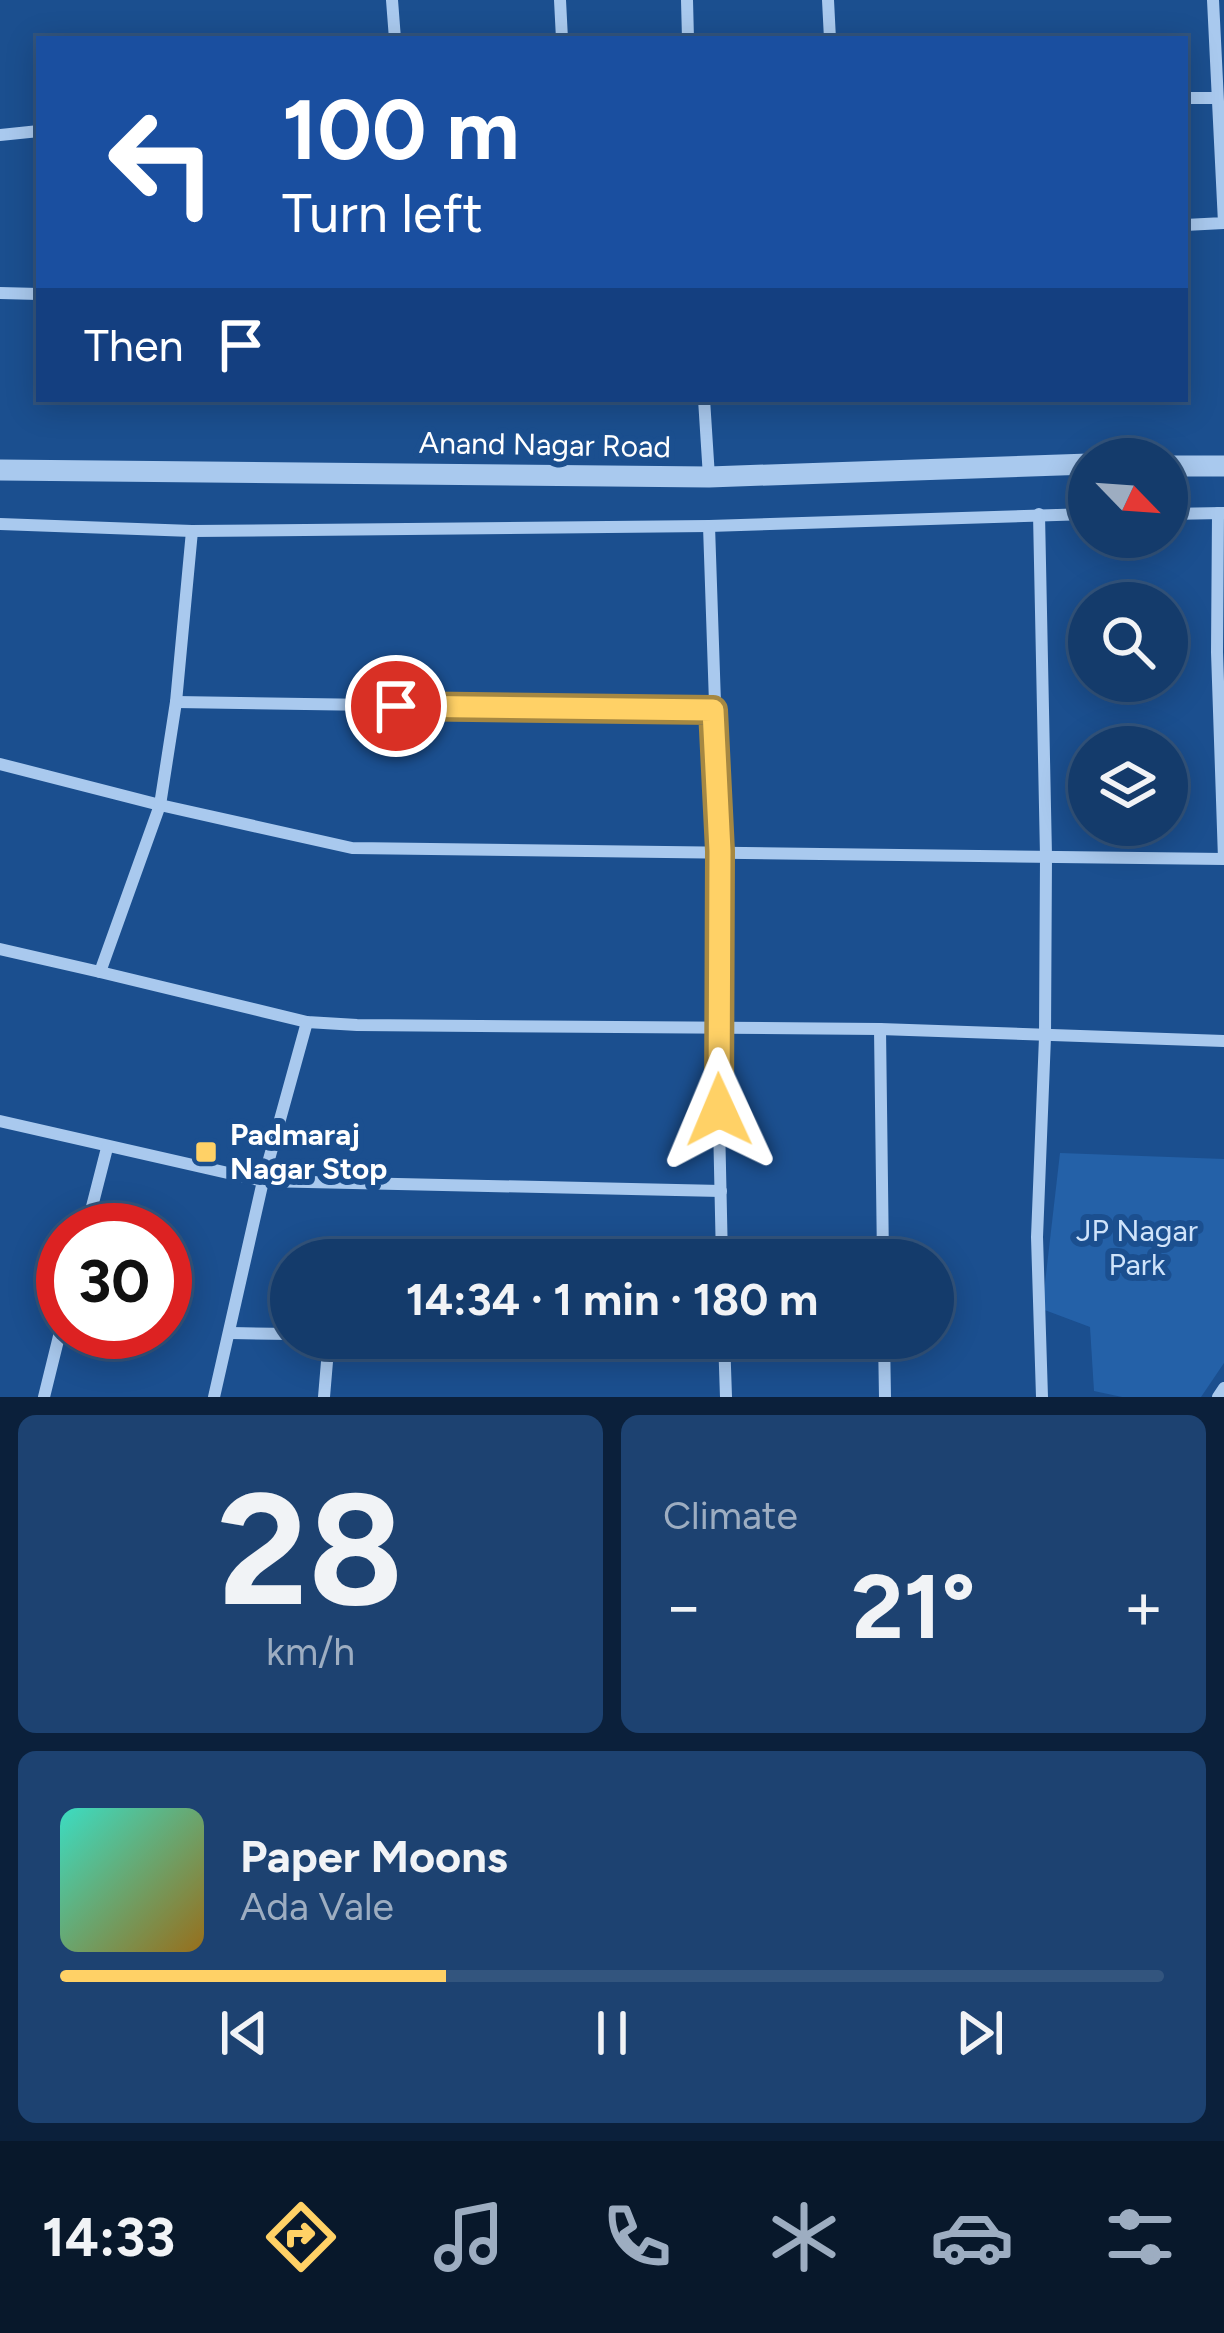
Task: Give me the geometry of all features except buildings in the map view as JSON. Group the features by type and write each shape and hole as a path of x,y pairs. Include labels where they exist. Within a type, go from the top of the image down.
{"street":[{"path":"392,0 394,36"},
{"path":"560,0 562,36"},
{"path":"686,0 688,36"},
{"path":"828,0 830,36"},
{"path":"1188,225 1224,223 1213,0"},
{"path":"1188,98 1216,98"},
{"path":"0,135 36,131"},
{"path":"0,292 36,294"},
{"path":"704,402 709,477"},
{"name":"Anand Nagar Road","path":"0,470 709,477 1068,465"},
{"path":"1188,466 1224,466"},
{"path":"0,764 160,806 352,848 1224,859 1216,652 1221,513 1188,514"},
{"path":"1040,514 1046,856 1037,1237 1042,1397"},
{"path":"0,524 192,531 709,526 1068,514"},
{"path":"709,526 720,851 717,1030 722,1239"},
{"path":"100,972 160,806 176,702 192,531"},
{"path":"176,702 713,710"},
{"path":"0,949 307,1022 880,1029 1224,1041"},
{"path":"214,1397 263,1181 307,1022"},
{"path":"880,1029 883,1239"},
{"path":"0,1121 263,1181 721,1191"},
{"path":"93,1203 107,1148"},
{"path":"231,1333 270,1334"},
{"path":"44,1397 54,1359"},
{"path":"324,1397 327,1359"},
{"path":"724,1359 725,1397"},
{"path":"884,1359 885,1397"},
{"path":"1218,1397 1224,1388"}],"green space":[{"name":"JP Nagar Park","path":"1060,1153 1224,1159 1224,1363 1201,1397 1122,1397 1094,1391 1090,1327 1042,1309"}],"place":[{"name":"Padmaraj Nagar Stop","path":"206,1152"}],"route":[{"path":"396,706 713,710 720,851 719,1110"}]}
